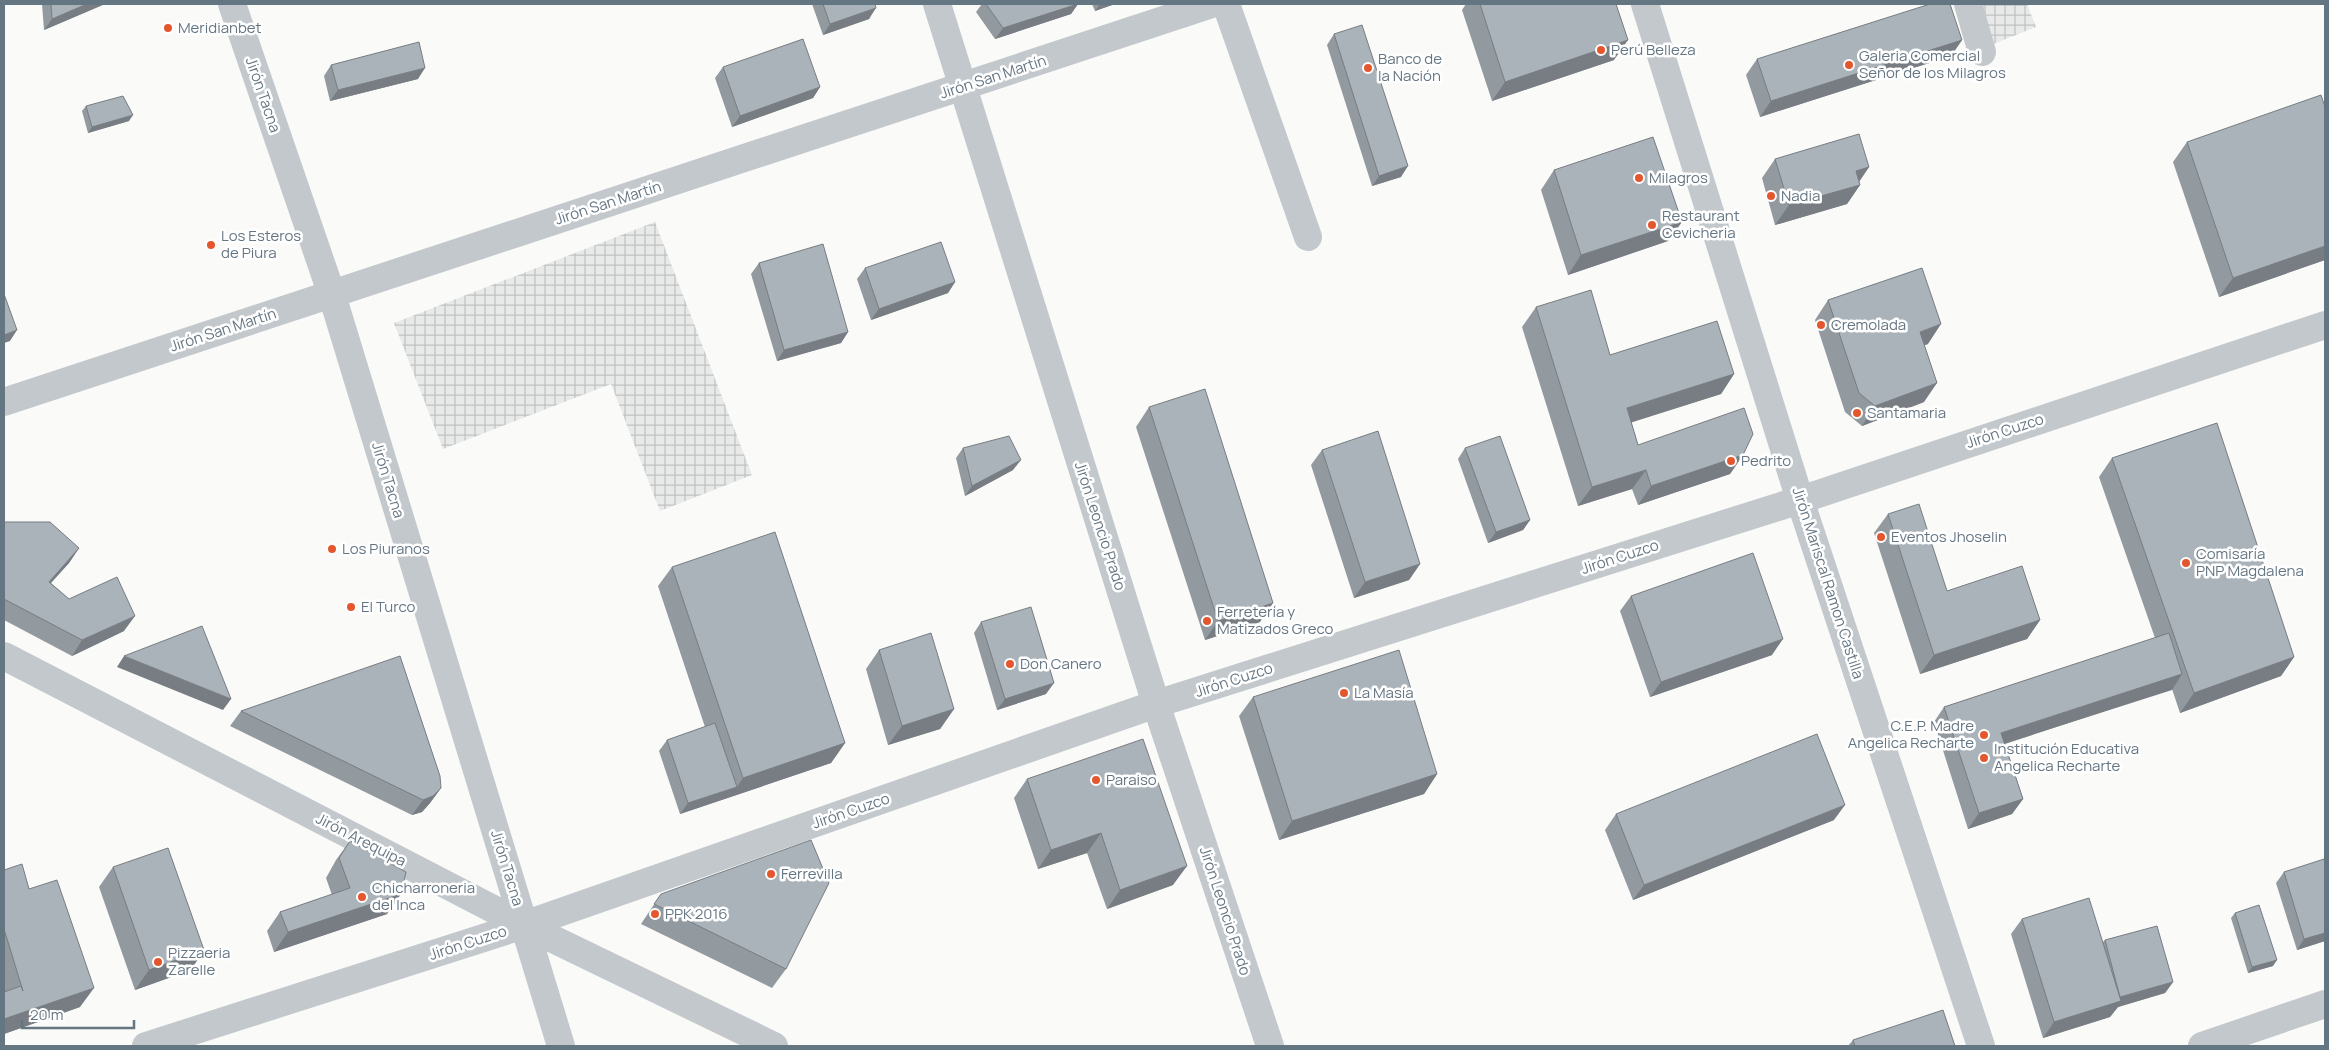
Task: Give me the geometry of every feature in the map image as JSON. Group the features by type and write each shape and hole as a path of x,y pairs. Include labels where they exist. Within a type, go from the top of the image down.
{"street":[{"name":"Jirón Tacna","path":"232,4 332,295 561,1046"},
{"name":"Jirón Leoncio Prado","path":"937,4 1156,704 1270,1046"},
{"name":"Jirón San Martín","path":"4,402 1212,4"},
{"path":"1226,4 1308,237"},
{"name":"Jirón Mariscal Ramon Castilla","path":"1645,4 1800,500 1981,1046"},
{"path":"1968,4 1982,52"},
{"name":"Jirón Cuzco","path":"146,1046 524,925 1156,704 1800,500 2325,325"},
{"name":"Jirón Arequipa","path":"4,656 524,925 774,1046"},
{"path":"2202,1046 2325,1004"}],"shaded area":[{"path":"1969,4 2027,4 2036,27 1986,47"},
{"path":"655,222 752,475 660,511 611,384 443,449 394,323"}],"building":[{"path":"51,4 87,4 52,19"},
{"path":"823,4 875,4 876,8 830,24"},
{"path":"986,4 1078,4 1003,28"},
{"path":"1480,4 1616,4 1628,40 1505,82"},
{"name":"Galeria Comercial Señor de los Milagros","path":"1930,4 1950,4 1962,40 1771,101 1757,59"},
{"path":"1362,25 1408,166 1379,176 1334,34"},
{"path":"803,39 820,87 740,116 723,67"},
{"path":"419,42 425,68 338,90 331,65"},
{"path":"2321,95 2325,107 2325,246 2233,278 2187,142"},
{"path":"123,96 133,115 92,127 86,106"},
{"path":"1859,134 1869,167 1856,171 1860,185 1789,205 1775,159"},
{"path":"1653,137 1682,222 1581,255 1554,170"},
{"path":"941,242 955,282 879,309 865,268"},
{"path":"823,244 848,332 784,350 759,263"},
{"path":"1922,268 1941,324 1920,332 1937,383 1875,406 1859,393 1828,300"},
{"path":"1591,290 1610,355 1717,321 1734,374 1627,408 1638,445 1744,408 1753,434 1743,455 1651,486 1646,470 1592,487 1536,307"},
{"path":"4,294 17,330 4,335"},
{"path":"1205,389 1273,603 1218,621 1149,407"},
{"name":"Comisaría PNP Magdalena","path":"2217,423 2294,657 2194,693 2112,458"},
{"path":"1378,431 1420,564 1365,582 1322,450"},
{"path":"1009,436 1021,460 972,486 963,448"},
{"path":"1500,436 1530,520 1496,532 1465,448"},
{"path":"1919,504 1947,591 2022,566 2040,620 1934,655 1888,514"},
{"path":"4,522 50,522 79,548 49,582 69,599 117,577 135,616 82,640 4,599"},
{"path":"775,532 845,743 743,778 672,567"},
{"path":"1753,553 1783,639 1661,682 1631,596"},
{"name":"Don Canero","path":"1031,607 1054,683 1005,699 981,622"},
{"path":"202,626 231,699 124,656"},
{"path":"931,633 954,709 902,726 879,650"},
{"name":"C.E.P. Madre Angelica Recharte","path":"2169,633 2182,674 2001,733 2023,799 1979,813 1944,707"},
{"path":"1399,650 1437,774 1292,821 1253,697"},
{"path":"400,656 440,776 441,788 433,796 423,800 241,711"},
{"path":"715,723 737,787 688,803 667,740"},
{"path":"1817,734 1845,805 1644,885 1616,814"},
{"path":"1143,739 1187,866 1120,890 1101,833 1051,850 1027,779"},
{"path":"811,840 829,883 786,969 654,904 661,894"},
{"path":"350,841 406,872 401,894 288,932 280,912 350,888 339,858"},
{"path":"168,848 204,950 149,970 113,867"},
{"path":"2324,859 2325,933 2304,939 2284,872"},
{"path":"22,864 29,889 57,880 94,988 4,1019 4,992 21,986 23,991 4,929 4,870"},
{"path":"2089,898 2121,1001 2054,1022 2022,919"},
{"path":"2259,905 2277,960 2252,967 2235,913"},
{"path":"2157,926 2173,982 2120,997 2105,940"},
{"path":"1943,1010 1955,1046 1855,1046 1853,1040"}],"place":[{"name":"Meridianbet","path":"168,28"},
{"name":"Perú Belleza","path":"1601,50"},
{"name":"Galeria Comercial Señor de los Milagros","path":"1849,65"},
{"name":"Banco de la Nación","path":"1368,68"},
{"name":"Milagros","path":"1639,178"},
{"name":"Nadia","path":"1771,196"},
{"name":"Restaurant Cevicheria","path":"1652,225"},
{"name":"Los Esteros de Piura","path":"211,245"},
{"name":"Cremolada","path":"1821,325"},
{"name":"Santamaria","path":"1857,413"},
{"name":"Pedrito","path":"1731,461"},
{"name":"Eventos Jhoselin","path":"1881,537"},
{"name":"Los Piuranos","path":"332,549"},
{"name":"Comisaría PNP Magdalena","path":"2186,563"},
{"name":"El Turco","path":"351,607"},
{"name":"Ferretería y Matizados Greco","path":"1207,621"},
{"name":"Don Canero","path":"1010,664"},
{"name":"La Masía","path":"1344,693"},
{"name":"C.E.P. Madre Angelica Recharte","path":"1984,735"},
{"name":"Institución Educativa Angelica Recharte","path":"1984,758"},
{"name":"Paraiso","path":"1096,780"},
{"name":"Ferrevilla","path":"771,874"},
{"name":"Chicharroneria del Inca","path":"362,897"},
{"name":"PPK 2016","path":"655,914"},
{"name":"Pizzaeria Zarelle","path":"158,962"}]}
